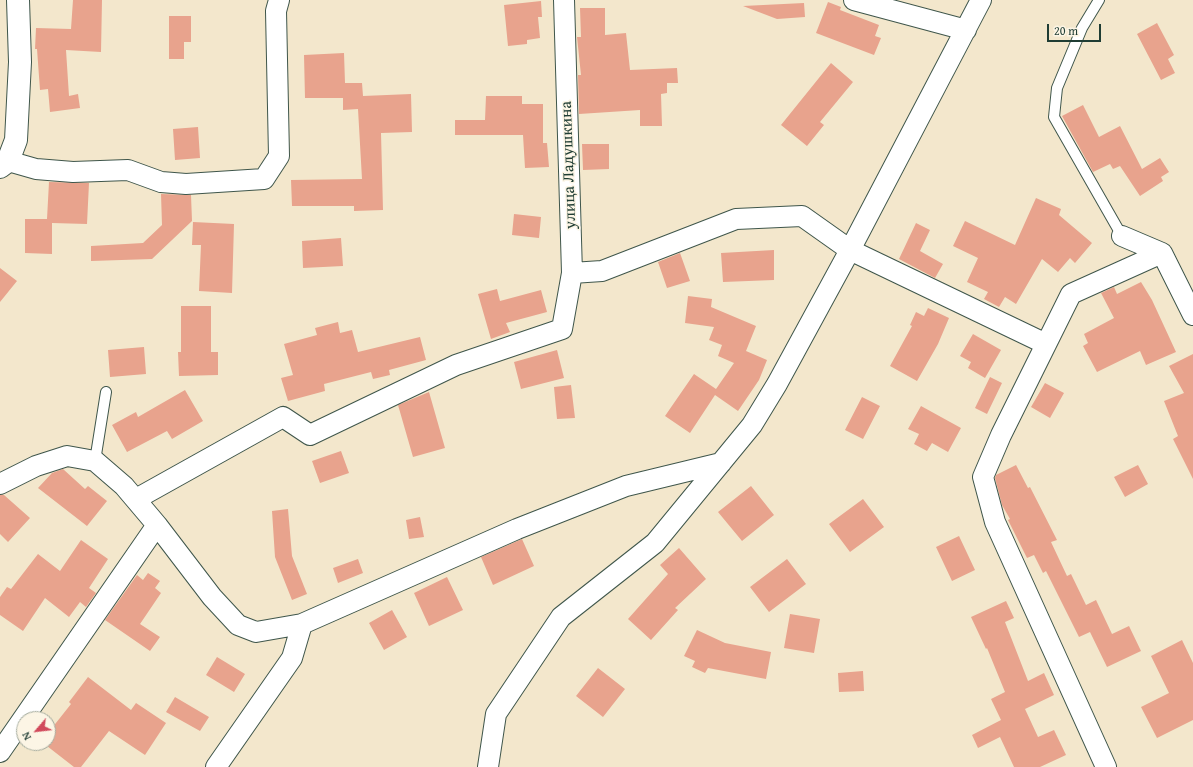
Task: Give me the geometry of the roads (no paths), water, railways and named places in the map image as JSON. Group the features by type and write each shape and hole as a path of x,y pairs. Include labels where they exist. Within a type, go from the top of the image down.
{"street":[{"path":"18,0 20,62 16,140 4,164 36,169 73,172 128,170 161,182 180,183 264,179 279,156 276,11 279,0"},
{"name":"улица Ладушкина","path":"136,500 283,416 310,435 456,365 562,329 572,273 564,0"},
{"path":"854,0 966,30"},
{"path":"488,767 496,714 561,617 655,543 752,425 773,391 850,250 966,30 980,0"},
{"path":"572,273 602,271 736,219 802,216 850,250 1046,344"},
{"path":"1122,236 1162,252 1193,315"},
{"path":"1106,767 995,522 983,477 1001,435 1071,294 1162,252"},
{"path":"0,484 36,466 67,456 95,461 124,486 157,525 212,597 238,625 256,632 302,624 517,529 626,486 721,463"},
{"path":"0,752 157,525"},
{"path":"216,767 292,658 302,624"}],"lane":[{"path":"1099,0 1082,28 1057,88 1054,117 1122,236"},
{"path":"95,461 106,392"}]}
